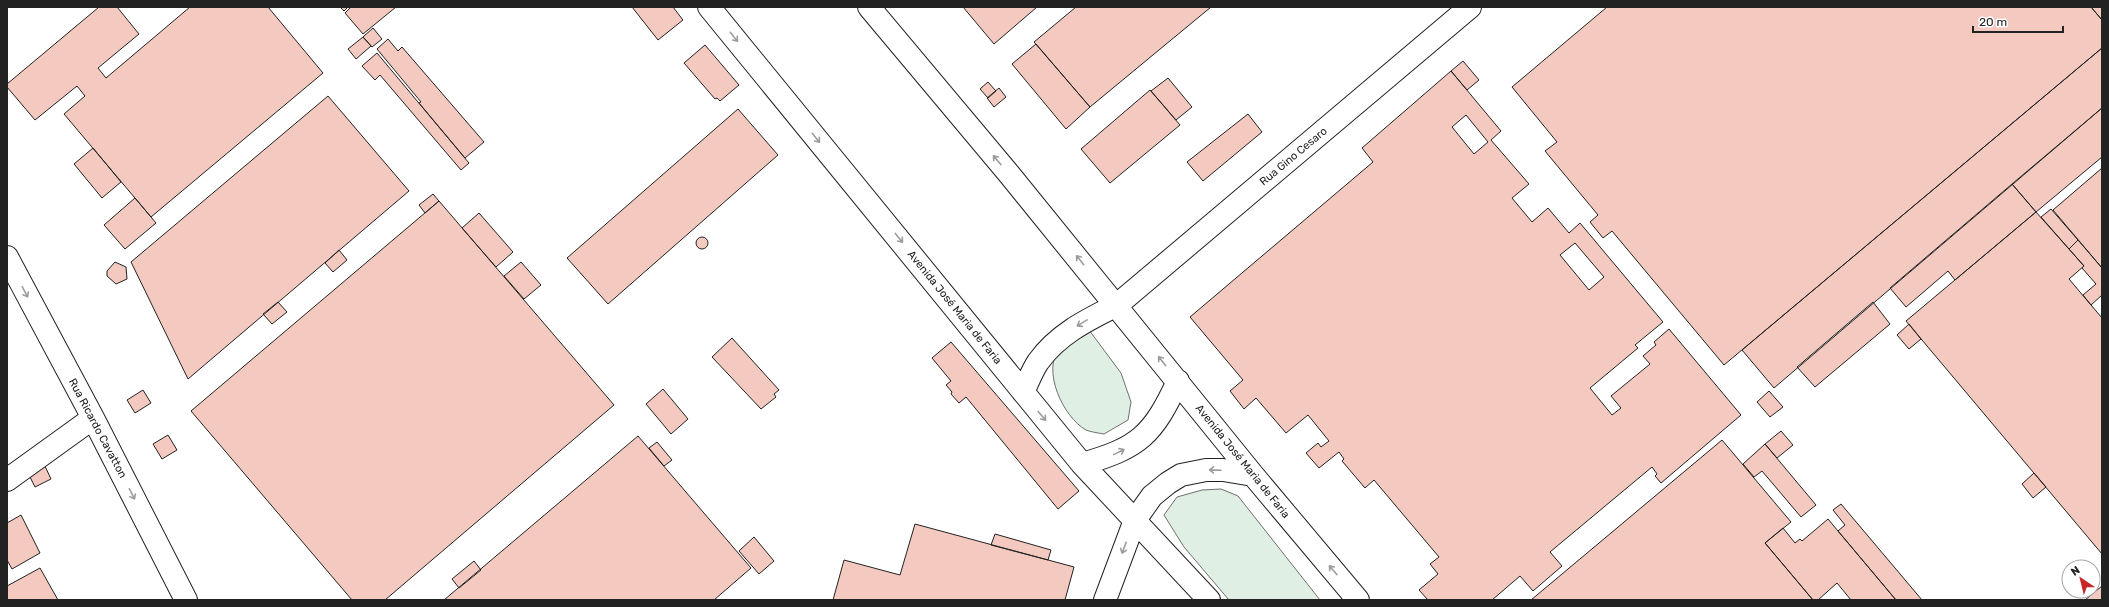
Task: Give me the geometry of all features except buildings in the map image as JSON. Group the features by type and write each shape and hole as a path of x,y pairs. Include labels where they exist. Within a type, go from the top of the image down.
{"street":[{"name":"Avenida José Maria de Faria","path":"709,7 1082,464 1209,600"},
{"name":"Avenida José Maria de Faria","path":"869,7 1117,305 1253,475 1358,600"},
{"name":"Rua Gino Cesaro","path":"1023,392 1038,363 1057,340 1082,322 1117,305 1470,7"},
{"name":"Rua Ricardo Cavatton","path":"7,257 93,418 186,600"},
{"path":"1082,464 1108,457 1133,445 1152,429 1164,410 1178,381"},
{"path":"7,480 93,418"},
{"path":"1105,600 1135,520 1152,496 1168,483 1182,475 1206,470 1223,470 1253,475"}],"green space":[{"path":"1089,330 1121,373 1131,402 1128,420 1104,434 1086,430 1078,424 1063,404 1057,392 1054,380 1053,368 1055,357 1060,347"},
{"path":"1221,489 1238,496 1320,600 1229,600 1184,547 1164,515 1177,497 1202,490"}]}
